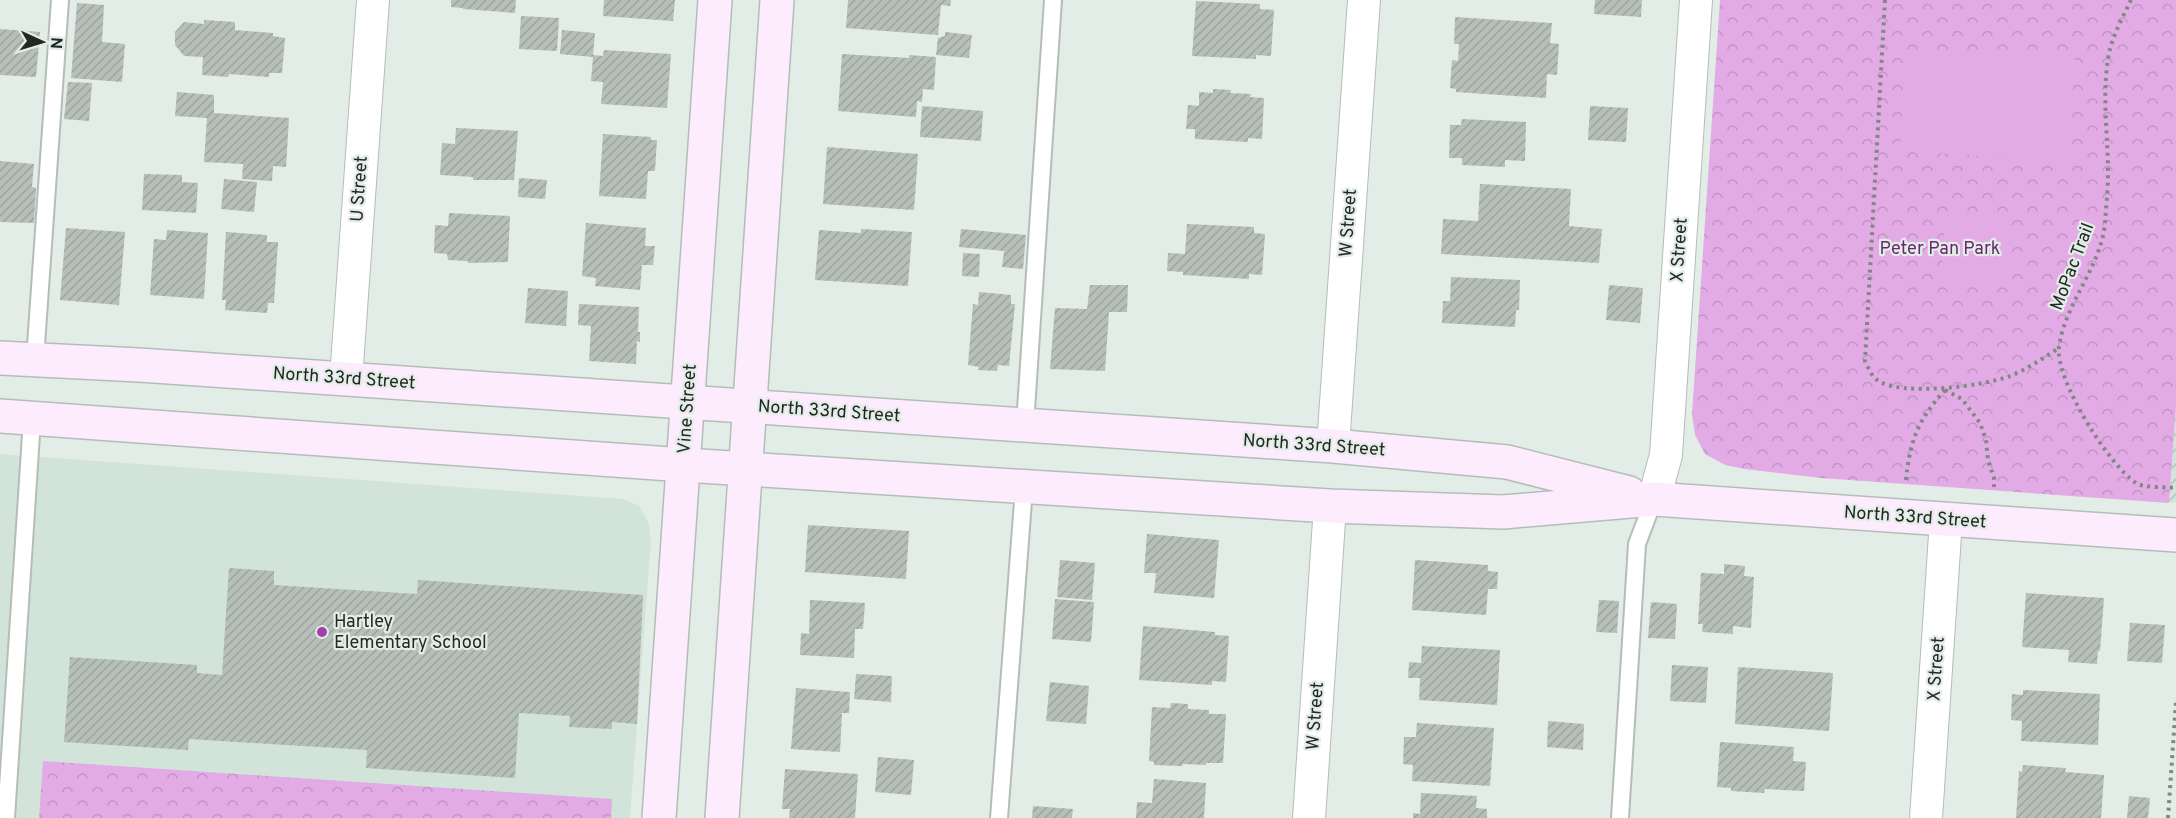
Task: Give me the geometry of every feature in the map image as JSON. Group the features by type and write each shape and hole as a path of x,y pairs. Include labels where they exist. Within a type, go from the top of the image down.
{"main road":[{"name":"Vine Street","path":"659,818 715,0"},
{"path":"722,818 777,0"},
{"name":"North 33rd Street","path":"0,358 346,379 1333,446 1507,462 1654,499"},
{"name":"North 33rd Street","path":"16,418 1024,488 1329,506 1503,512 1654,499 2176,536"}],"street":[{"name":"U Street","path":"346,379 373,0"},
{"name":"W Street","path":"1333,446 1364,0"},
{"name":"X Street","path":"1654,499 1666,455 1696,0"},
{"name":"W Street","path":"1309,818 1329,506"},
{"name":"X Street","path":"1926,818 1946,520"}],"lane":[{"path":"35,360 60,0"},
{"path":"1025,426 1053,0"},
{"path":"6,818 16,418"},
{"path":"999,818 1024,488"},
{"path":"1620,818 1637,544 1654,499"}],"path":[{"path":"1885,0 1865,361 1876,380 1892,387 1945,389 2007,377 2025,370 2059,348"},
{"name":"MoPac Trail","path":"2131,0 2108,57 2105,92 2108,174 2104,232 2094,260 2072,306 2059,348 2062,368 2076,406 2119,467 2137,484 2176,488"},
{"path":"1907,472 1911,444 1929,407 1945,389"},
{"path":"1945,389 1962,399 1980,423 1994,478"},
{"path":"2168,818 2176,702"}],"shaded area":[{"path":"2176,406 2176,502 2169,503"},
{"name":"Hartley Elementary School","path":"0,454 623,499 639,506 649,524 651,540 630,818 0,818"}],"green space":[{"name":"Peter Pan Park","path":"1720,0 2176,0 2176,406 2169,503 1821,478 1725,465 1705,454 1695,435 1692,414"},
{"path":"1906,49 2075,59 2068,161 1900,151"},
{"path":"1945,215 2012,220 2008,287 1941,282"},
{"path":"43,761 612,799 611,818 39,818"}],"building":[{"path":"451,0 516,0 515,13 451,7"},
{"path":"604,0 675,0 673,21 603,16"},
{"path":"848,0 951,0 950,6 941,5 938,35 846,28"},
{"path":"1595,0 1642,0 1641,17 1594,14"},
{"path":"1196,1 1260,4 1260,9 1274,10 1271,56 1256,55 1256,59 1192,56"},
{"path":"77,3 104,5 102,42 125,44 122,82 71,78"},
{"path":"521,16 559,18 557,51 519,49"},
{"path":"1455,17 1552,23 1550,43 1559,44 1557,75 1547,74 1546,98 1456,92 1456,89 1450,88 1452,60 1458,61 1459,44 1454,44"},
{"path":"204,20 235,22 235,30 273,33 273,36 285,38 282,73 269,73 269,77 229,74 228,77 202,75 203,57 184,56 175,45 175,32 184,22 204,24"},
{"path":"0,29 40,32 36,77 0,75"},
{"path":"562,30 595,33 593,55 603,56 604,50 671,54 667,108 601,104 603,82 591,81 593,57 560,54"},
{"path":"945,32 972,35 969,58 936,55 938,38 945,36"},
{"path":"842,54 909,58 909,55 936,57 934,90 923,89 922,102 917,101 916,117 838,111"},
{"path":"68,82 92,83 89,121 64,119"},
{"path":"1213,89 1231,90 1230,93 1251,94 1250,97 1264,98 1262,139 1248,138 1248,142 1195,139 1195,129 1186,129 1188,105 1199,106 1199,92 1213,93"},
{"path":"177,92 214,95 214,113 289,118 286,167 273,166 272,181 242,179 243,164 204,162 207,118 175,116"},
{"path":"922,106 983,111 981,141 920,137"},
{"path":"1590,106 1628,108 1626,142 1588,140"},
{"path":"1462,119 1526,122 1525,161 1505,160 1505,167 1462,165 1462,158 1449,158 1450,125 1461,125"},
{"path":"456,128 518,131 514,180 473,180 473,177 440,175 442,143 455,144"},
{"path":"603,134 651,137 651,140 657,140 655,171 648,171 646,199 599,196"},
{"path":"827,147 918,154 914,210 823,204"},
{"path":"0,161 34,164 32,187 36,188 34,223 0,222"},
{"path":"144,174 182,175 182,182 198,183 196,213 142,210"},
{"path":"519,178 547,180 545,199 518,197"},
{"path":"224,179 257,182 254,212 221,209"},
{"path":"1480,184 1571,189 1569,226 1602,229 1599,263 1441,254 1443,219 1478,221"},
{"path":"449,213 510,216 508,262 468,263 468,261 448,260 447,254 434,253 435,225 448,226"},
{"path":"586,223 646,228 645,246 655,246 653,265 642,265 640,290 595,286 596,278 582,276"},
{"path":"1187,224 1254,227 1254,233 1265,234 1262,275 1249,274 1249,279 1183,275 1183,272 1167,271 1168,253 1185,254"},
{"path":"66,228 125,232 119,305 60,300"},
{"path":"861,229 912,232 908,286 815,280 819,230 861,233"},
{"path":"961,229 1026,235 1023,269 1002,267 1004,251 959,247"},
{"path":"167,230 208,233 204,299 150,295 154,239 166,240"},
{"path":"226,232 267,235 267,242 278,242 274,303 268,303 267,313 225,310 226,300 222,300"},
{"path":"963,253 980,254 979,277 962,276"},
{"path":"1451,277 1520,280 1519,310 1516,310 1515,327 1442,323 1443,301 1450,301"},
{"path":"1090,285 1128,285 1127,312 1109,312 1105,371 1050,369 1055,308 1087,309"},
{"path":"1609,285 1643,288 1640,323 1606,320"},
{"path":"528,288 568,291 566,326 525,323"},
{"path":"979,292 1011,295 1011,304 1015,304 1009,366 998,365 997,371 978,370 979,367 968,365 973,304 978,305"},
{"path":"579,304 639,307 640,342 637,341 636,364 589,361 591,326 578,325"},
{"path":"808,525 909,531 906,579 805,572"},
{"path":"1147,534 1219,540 1214,598 1154,593 1156,573 1144,573"},
{"path":"1060,560 1095,563 1092,600 1057,597"},
{"path":"1415,560 1488,565 1488,571 1498,572 1497,589 1488,589 1486,615 1412,610"},
{"path":"1724,564 1745,566 1744,576 1754,577 1751,628 1733,626 1733,634 1702,632 1703,624 1698,624 1701,573 1724,574"},
{"name":"Hartley Elementary School","path":"229,568 274,571 274,585 417,594 418,580 643,595 637,724 612,722 612,729 569,727 570,716 519,713 515,778 366,768 367,750 189,739 188,750 64,742 70,657 197,665 197,673 222,675"},
{"path":"2026,593 2104,598 2097,664 2068,662 2069,650 2022,647"},
{"path":"1055,599 1094,602 1091,642 1052,639"},
{"path":"810,600 865,603 863,629 855,629 854,658 800,655 801,633 809,634"},
{"path":"1599,600 1619,601 1617,633 1596,632"},
{"path":"1651,602 1677,604 1675,639 1648,638"},
{"path":"2130,623 2165,625 2162,663 2127,661"},
{"path":"1143,626 1215,632 1215,635 1229,636 1226,682 1212,681 1212,685 1139,680"},
{"path":"1422,646 1500,650 1497,705 1419,700 1420,678 1408,678 1409,662 1421,663"},
{"path":"1672,665 1708,667 1706,703 1670,701"},
{"path":"1738,667 1833,673 1829,731 1735,724"},
{"path":"856,674 892,676 891,702 854,699"},
{"path":"1050,682 1089,686 1086,724 1046,721"},
{"path":"796,688 850,692 849,713 842,713 840,752 791,749"},
{"path":"2023,690 2100,694 2098,745 2021,741 2022,721 2011,720 2012,694 2023,695"},
{"path":"1171,703 1188,704 1188,709 1209,710 1209,714 1226,714 1223,763 1183,764 1182,766 1154,765 1154,762 1149,761 1152,707 1170,708"},
{"path":"1548,721 1584,724 1583,750 1547,747"},
{"path":"1417,723 1494,728 1490,786 1412,781 1413,765 1403,764 1404,737 1416,737"},
{"path":"1720,742 1794,747 1793,761 1806,762 1804,791 1765,789 1764,793 1731,791 1731,788 1717,787"},
{"path":"878,757 914,760 911,795 875,792"},
{"path":"2023,765 2066,768 2065,772 2104,775 2101,818 2016,818 2019,771 2022,772"},
{"path":"785,769 858,774 855,818 789,818 790,809 782,809"},
{"path":"1154,779 1206,783 1204,818 1136,818 1137,802 1152,803"},
{"path":"1421,793 1477,796 1476,808 1487,809 1487,818 1413,818 1413,813 1420,814"},
{"path":"2129,796 2150,798 2148,818 2127,818"},
{"path":"1033,806 1073,809 1072,818 1032,818"}],"place":[{"name":"Hartley Elementary School","path":"322,632"}]}
